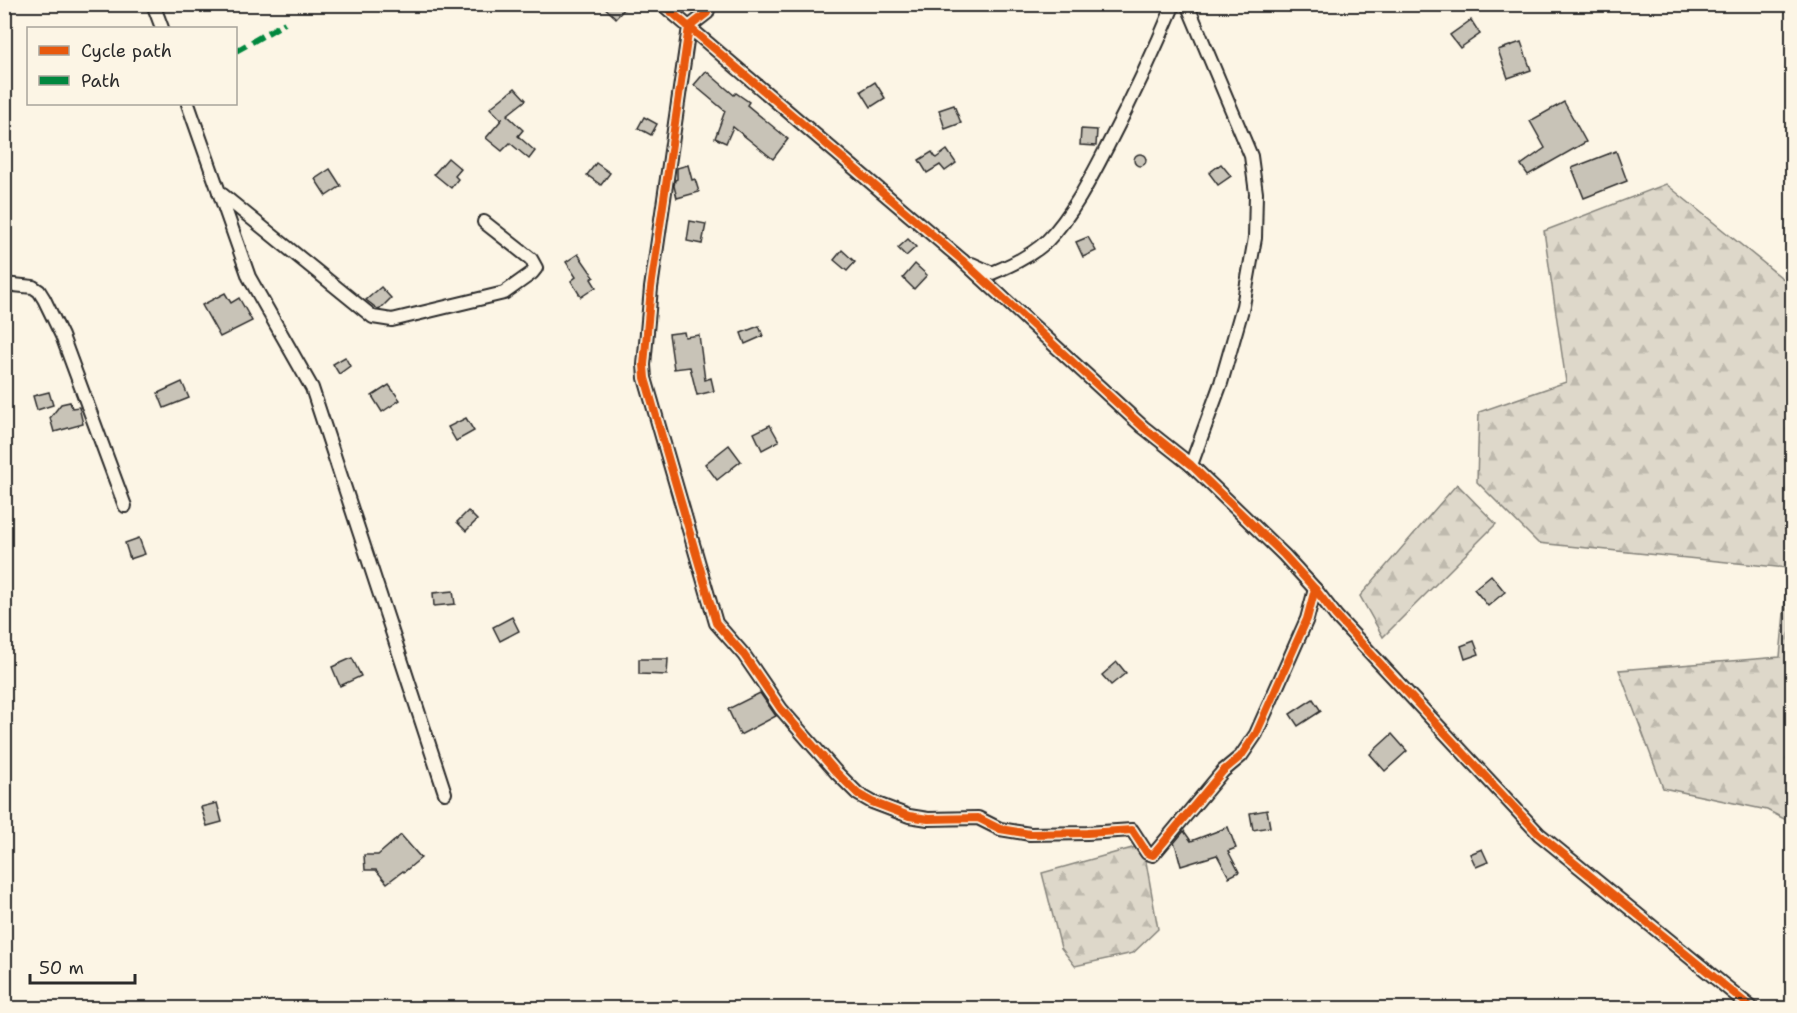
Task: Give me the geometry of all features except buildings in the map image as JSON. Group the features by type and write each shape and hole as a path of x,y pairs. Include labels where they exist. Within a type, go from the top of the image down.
{"street":[{"path":"153,4 162,27"},
{"path":"662,4 962,260 1143,427 1191,465 1256,527 1315,589 1336,616 1539,834 1752,1008"},
{"path":"710,4 707,13 689,27 651,288 644,364 645,378 716,623 744,655 781,709 858,794 909,816 928,819 978,818 1000,829 1030,834 1132,830 1147,853 1153,855 1222,771 1241,756 1256,734 1307,620 1315,589"},
{"path":"962,260 992,273 1029,255 1046,242 1065,220 1092,177 1118,127 1174,4"},
{"path":"1187,4 1251,156 1256,193 1255,238 1243,306 1221,383 1191,465"},
{"path":"188,105 249,277 304,371 316,397 445,793"},
{"path":"218,191 373,317 383,319 392,320 504,293 532,273 536,268 531,259 484,222"},
{"path":"4,284 33,287 44,299 62,336 125,506"}],"green space":[{"path":"1666,184 1792,286 1792,823 1767,810 1663,788 1619,670 1780,657 1788,568 1538,543 1477,482 1479,412 1566,382 1544,231"},
{"path":"1457,484 1496,524 1383,637 1360,596"},
{"path":"1143,845 1158,929 1133,953 1075,966 1061,948 1042,873"}],"marked path":[{"path":"237,50 285,23"}],"cycle path":[{"path":"662,4 962,260 1143,427 1191,465 1284,555 1336,616 1539,834 1752,1008"},
{"path":"710,4 707,13 689,27 651,288 644,365 645,378 716,623 744,655 781,709 858,794 872,802 909,816 928,819 978,818 1000,829 1030,834 1132,830 1147,853 1153,855 1223,771 1241,756 1256,734 1307,619 1315,589"}]}
